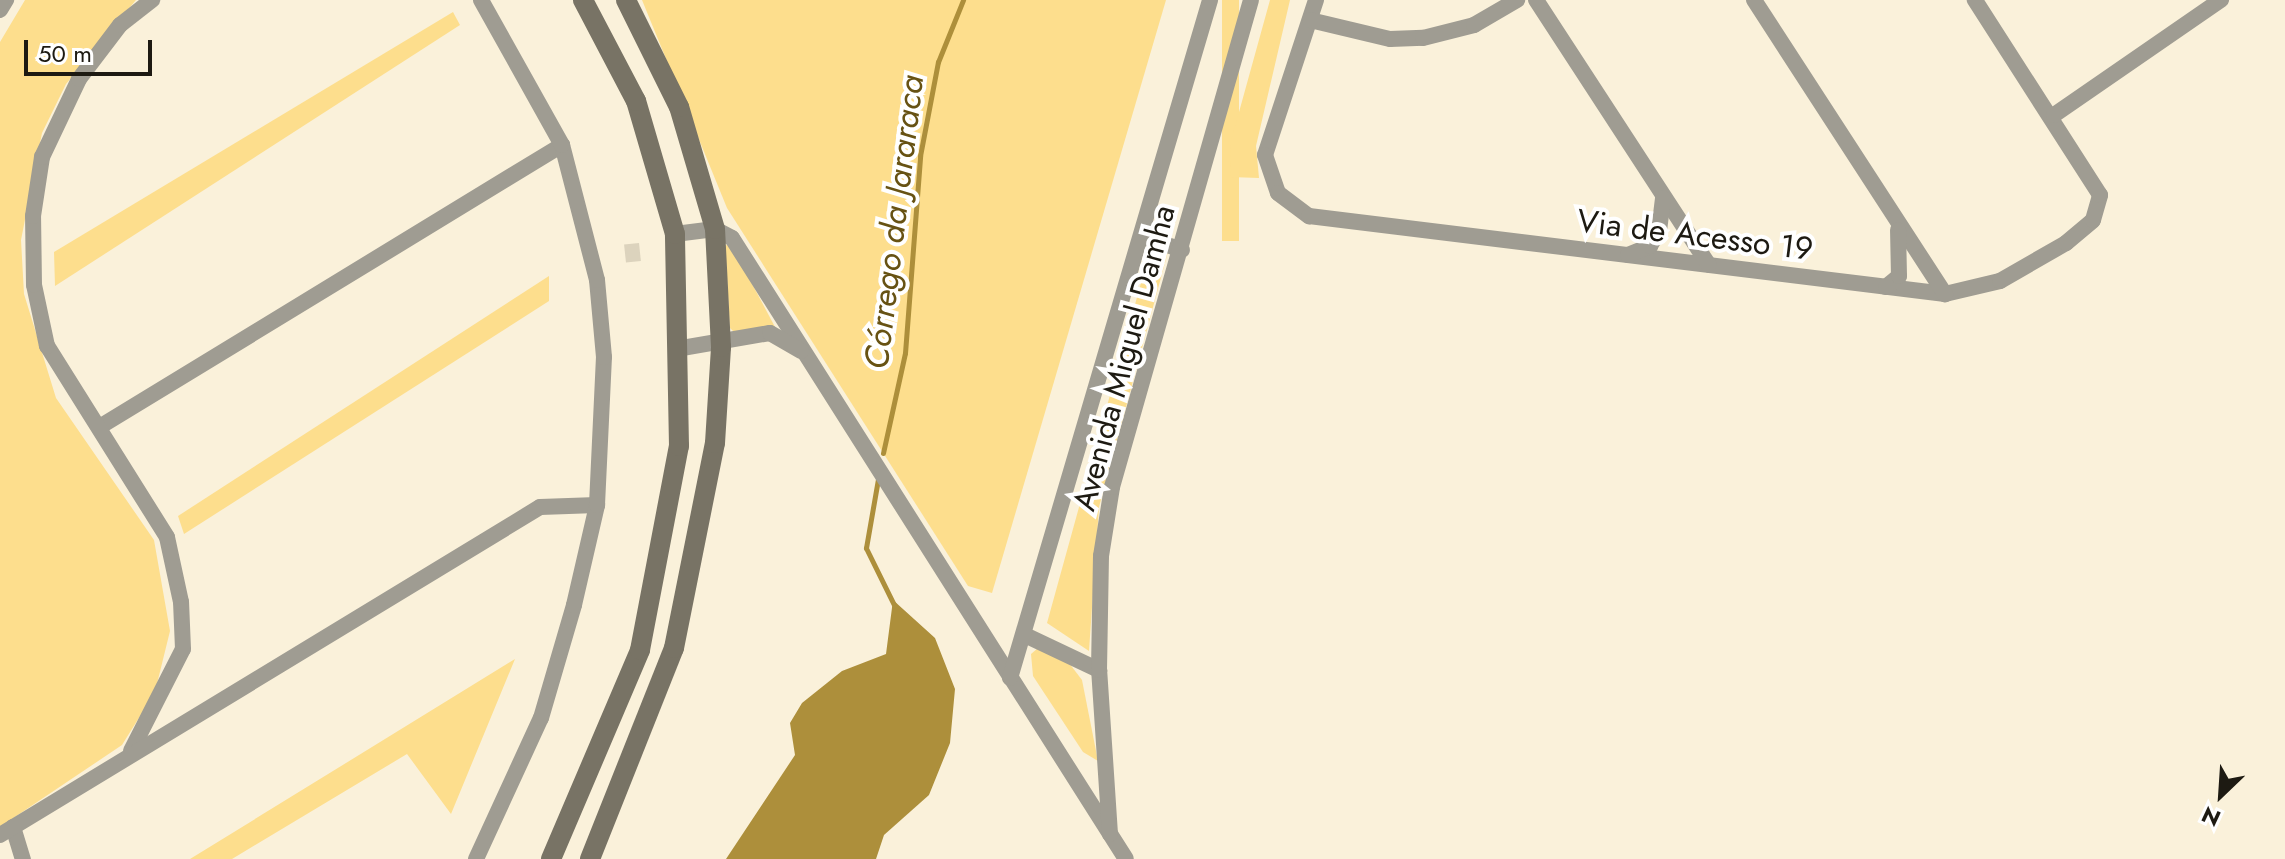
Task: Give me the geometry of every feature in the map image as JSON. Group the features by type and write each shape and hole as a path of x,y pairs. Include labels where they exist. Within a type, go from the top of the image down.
{"street":[{"path":"0,10 6,0"},
{"path":"131,751 183,649 181,602 167,537 101,426 47,346 34,285 33,216 42,157 79,79 120,25 152,0"},
{"path":"476,859 541,718 597,505 604,357 597,280 562,145 481,0"},
{"path":"551,859 640,650 677,460 682,348 675,234 636,101 583,0"},
{"path":"590,859 674,648 715,443 721,347 715,229 679,107 626,0"},
{"name":"Avenida Miguel Damha","path":"1010,678 1027,636 1210,0"},
{"name":"Avenida Miguel Damha","path":"1110,834 1099,670 1101,556 1112,487 1251,0"},
{"path":"1316,0 1310,20 1390,39 1423,38 1474,25 1517,0"},
{"path":"1536,0 1709,265"},
{"path":"1754,0 1945,294"},
{"path":"1975,0 2054,115 2221,0"},
{"name":"Via de Acesso 19","path":"1310,20 1265,155 1278,193 1309,216 1945,294 2000,281 2093,220 2099,187 2054,115"},
{"path":"101,426 562,145"},
{"path":"1628,255 1650,246 1659,231 1663,198"},
{"path":"1886,287 1899,276 1897,224"},
{"path":"675,234 715,229 732,238 1126,859"},
{"path":"1143,237 1182,250"},
{"path":"682,348 721,347 770,333 802,352"},
{"path":"23,859 7,831 131,751 540,507 597,505"},
{"path":"1027,636 1099,670"}],"shaded area":[{"path":"25,0 136,0 66,84 42,133 21,240 24,294 56,398 154,540 170,631 155,692 122,745 0,827 0,42"},
{"path":"642,0 1166,0 992,593 968,586 727,208"},
{"path":"1222,0 1239,0 1239,241 1222,241"},
{"path":"1270,0 1290,0 1256,146 1259,178 1230,177 1231,141"},
{"path":"453,12 460,25 55,286 54,252"},
{"path":"1152,243 1169,248 1099,507 1089,651 1047,623"},
{"path":"725,245 732,246 775,327 736,334 730,328"},
{"path":"549,276 549,301 184,534 178,516"},
{"path":"893,600 935,638 955,689 950,743 929,795 884,835 876,859 726,859 795,755 790,723 802,703 842,671 886,654"},
{"path":"1038,648 1069,663 1082,680 1098,761 1083,752 1033,676 1031,654"},
{"path":"515,659 451,814 407,754 232,859 190,859"}],"building":[{"path":"639,243 641,261 626,262 624,245"}],"waterway":[{"name":"Córrego da Jararaca","path":"883,453 905,353 920,156 938,62 963,0"},
{"name":"Córrego da Jararaca","path":"878,479 866,548 894,605"}]}
